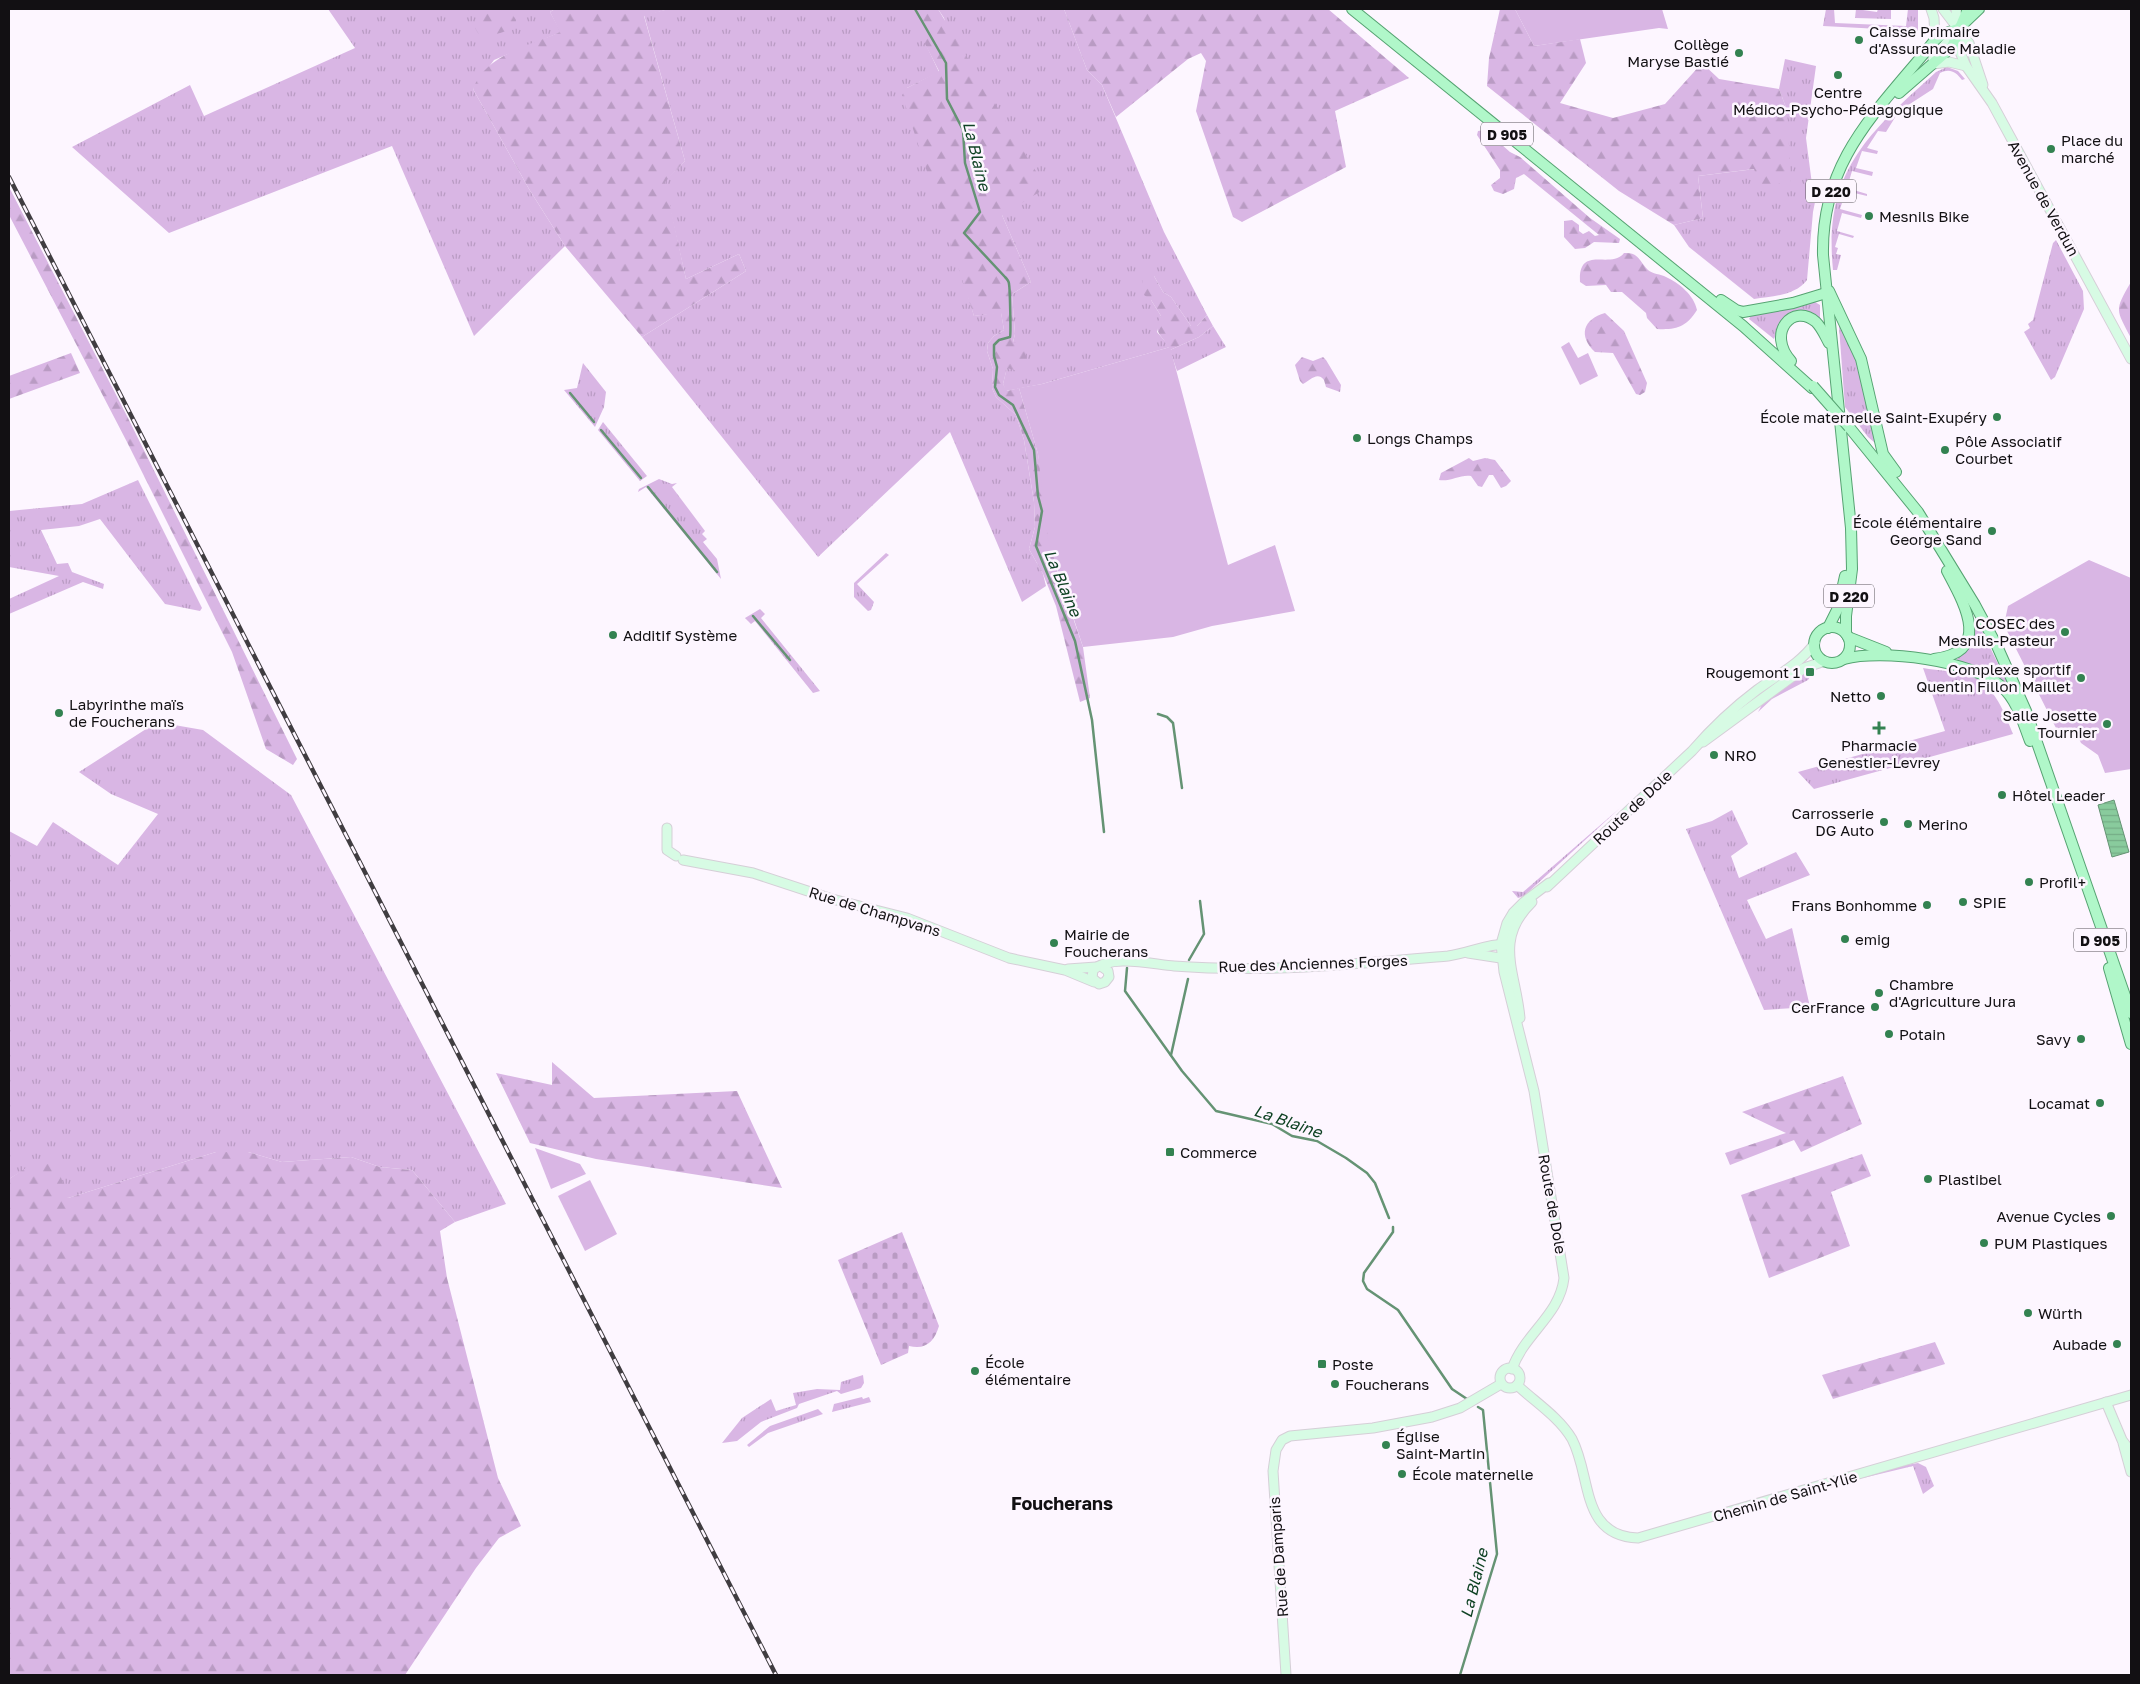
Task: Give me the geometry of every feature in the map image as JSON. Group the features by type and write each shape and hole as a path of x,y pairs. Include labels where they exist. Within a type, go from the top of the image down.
{"main road":[{"name":"D 905","path":"1352,9 1743,326 1812,387 1892,478 1921,517 1975,605 1997,646 2026,711 2070,836 2131,1044"},
{"path":"1879,110 1952,47 1968,9"},
{"path":"1879,110 1935,40 1941,35 1958,29 1979,9"},
{"name":"D 220","path":"1847,635 1846,616 1852,568 1850,559 1850,528 1831,348 1823,232 1831,188 1851,146 1879,110"},
{"name":"D 905","path":"1662,260 1672,262 1739,312 1793,303 1826,289"},
{"path":"1826,289 1861,359 1883,454 1910,494 1928,537 1968,611 1970,629 1964,644 1954,655 1928,660"},
{"path":"1812,387 1783,352 1780,342 1782,330 1793,318 1805,317 1818,324 1831,348"},
{"name":"D 220","path":"1828,628 1838,608 1846,568 1850,559"},
{"path":"1894,655 1847,635 1838,628 1828,628 1818,634 1814,643 1816,653 1825,662 1835,663 1844,658 1862,655 1894,655 1969,669 1992,679 2003,687 2010,696 2032,748 2049,776"},
{"path":"1844,658 1850,648 1847,635"},
{"path":"2070,836 2131,1013"}],"street":[{"path":"1930,9 1934,18 1935,40"},
{"path":"1943,9 1958,29"},
{"path":"1921,74 1958,29 1956,9"},
{"name":"Avenue de Verdun","path":"1958,29 1960,52 1966,66 1986,92 2131,359"},
{"name":"Avenue de Verdun","path":"1958,29 1970,46 1986,92"},
{"path":"1933,64 1949,62 1966,66"},
{"name":"Route de Dole","path":"1512,1369 1521,1347 1559,1299 1564,1278 1539,1118 1506,959 1507,923 1513,914 1536,891 1549,883 1692,751 1729,713 1758,689 1804,657 1814,643"},
{"name":"Route de Dole","path":"1692,751 1776,687 1809,665 1825,662"},
{"name":"Rue de Champvans","path":"679,857 667,828 667,850 679,857 769,878 932,926 1009,958 1065,970 1094,982"},
{"name":"Rue des Anciennes Forges","path":"1468,953 1475,949 1505,944"},
{"name":"Rue des Anciennes Forges","path":"1098,967 1115,960 1198,967 1269,968 1381,962 1468,953 1506,959"},
{"path":"1109,977 1106,969 1098,967 1092,974 1094,982 1103,983 1109,977 1118,967 1128,962"},
{"name":"Rue de Champvans","path":"1065,970 1098,967"},
{"path":"1512,1369 1520,1375 1518,1385 1510,1388 1502,1384 1502,1373 1505,1370 1512,1369"},
{"name":"Rue de Damparis","path":"1286,1675 1273,1471 1276,1450 1282,1440 1298,1433 1373,1428 1432,1417 1460,1408 1502,1384"},
{"name":"Chemin de Saint-Ylie","path":"1518,1385 1567,1433 1575,1448 1598,1518 1608,1530 1626,1537 1650,1535 2131,1395"},
{"path":"2106,1402 2122,1440 2131,1472"},
{"path":"2122,1440 2131,1452"}],"green space":[{"path":"328,9 555,9 550,12 561,32 494,60 473,89 529,189 565,246 474,336 392,146 169,233 72,147 190,85 204,116 355,48"},
{"path":"555,9 669,9 644,16 685,161 665,182 686,279 739,254 746,271 642,337 565,246 529,189 473,89 479,77 498,59 560,32 550,12"},
{"path":"669,9 907,9 910,11 939,72 907,88 974,316 1001,312 1004,330 994,336 988,343 987,351 993,369 992,388 996,397 1016,415 1024,440 1034,502 1035,527 1029,549 1043,574 1046,586 1022,602 950,432 818,557 642,337 746,271 739,254 686,279 664,182 685,161 644,15"},
{"path":"907,9 938,9 1046,188 1002,215 1031,282 1012,294 1015,334 1013,342 1022,344 1026,352 1026,364 1018,371 1007,368 1003,384 1007,391 1019,388 1038,454 1058,574 1083,647 1090,698 1080,702 1056,606 1043,574 1029,549 1035,527 1034,502 1024,440 1016,415 996,397 992,388 993,369 987,351 988,343 994,336 1004,330 1001,313 974,316 902,95 907,88 939,71"},
{"path":"938,9 1064,9 1087,70 1102,85 1164,232 1207,315 1197,326 1191,326 1171,297 1163,292 1154,276 1151,300 1161,316 1157,332 1170,347 1042,384 1006,391 1003,384 1015,334 1012,294 1031,282 1002,215 944,18"},
{"path":"1064,9 1328,9 1409,78 1335,111 1346,167 1242,222 1233,217 1196,111 1206,61 1201,53 1188,59 1116,117 1102,85 1087,70"},
{"path":"1500,9 1515,9 1534,46 1580,39 1586,63 1560,103 1613,118 1665,104 1702,63 1719,79 1779,89 1787,110 1791,181 1761,188 1754,169 1698,176 1703,218 1674,225 1619,191 1487,86 1489,58"},
{"path":"1515,9 1662,9 1668,29 1659,28 1534,46"},
{"path":"1826,9 1834,9 1835,23 1906,26 1908,9 1918,9 1918,31 1823,26"},
{"path":"1856,9 1877,12 1878,9 1891,9 1891,19 1855,18"},
{"path":"503,10 511,12 516,20 515,28 485,38 479,35 475,28 479,13"},
{"path":"1785,59 1816,66 1806,138 1813,192 1817,192 1813,212 1807,280 1790,292 1754,299 1689,247 1674,225 1703,218 1698,176 1755,169 1787,110 1779,89"},
{"path":"1947,67 1958,71 1965,79 1962,80 1950,71 1940,73 1933,89 1899,111 1886,132 1878,131 1867,148 1878,151 1877,154 1862,151 1856,168 1873,172 1872,176 1852,171 1847,188 1867,194 1867,196 1846,191 1840,209 1862,215 1861,218 1842,213 1837,231 1854,236 1853,238 1839,234 1835,247 1838,248 1836,254 1841,255 1837,270 1833,270 1832,236 1835,206 1844,180 1856,157 1871,135 1890,115 1936,72"},
{"path":"1485,130 1510,152 1520,157 1590,218 1620,239 1619,243 1594,242 1585,248 1575,249 1564,237 1564,221 1572,220 1579,225 1579,231 1583,234 1589,231 1595,236 1599,235 1524,174 1516,178 1514,189 1503,194 1494,191 1491,185 1500,178 1500,170 1477,135 1478,131"},
{"path":"9,187 128,418 297,759 293,765 266,749 232,652 127,442 9,215"},
{"path":"2056,240 2083,291 2084,309 2055,377 2051,380 2024,332 2030,328 2028,324 2033,320 2053,243"},
{"path":"1624,253 1633,254 1650,271 1664,276 1681,286 1693,299 1697,310 1685,324 1676,328 1657,329 1647,318 1646,313 1622,292 1611,292 1606,285 1586,286 1580,282 1584,264 1590,261 1618,258"},
{"path":"1148,272 1154,276 1163,292 1171,297 1191,326 1197,326 1207,315 1213,326 1199,337 1170,350 1158,330 1157,326 1161,316 1151,300 1144,295 1142,279"},
{"path":"2131,282 2131,338 2122,321 2119,310 2122,299"},
{"path":"1815,302 1820,305 1820,321 1811,315 1779,326 1774,339 1749,319 1751,315"},
{"path":"1605,313 1624,331 1647,383 1645,392 1640,395 1636,394 1613,353 1595,352 1586,340 1585,329 1588,324 1592,319"},
{"path":"1841,323 1855,354 1875,443 1868,437 1845,407 1839,327"},
{"path":"1213,326 1226,347 1177,371 1170,350 1199,337"},
{"path":"1569,342 1578,358 1588,353 1598,376 1580,385 1561,347"},
{"path":"1170,347 1228,565 1275,545 1295,611 1212,626 1173,637 1083,647 1048,540 1038,454 1019,388 1042,384"},
{"path":"71,353 80,373 9,399 9,376"},
{"path":"1302,357 1313,361 1323,357 1341,385 1340,392 1326,387 1324,380 1319,376 1303,384 1300,381 1295,365"},
{"path":"583,363 606,392 604,407 595,427 564,390 577,388"},
{"path":"603,422 647,476 640,481 598,430"},
{"path":"1469,458 1473,461 1485,458 1495,460 1511,481 1501,488 1493,475 1489,475 1482,487 1478,486 1471,476 1439,480 1441,473"},
{"path":"659,479 672,484 677,483 672,487 705,531 702,534 707,539 703,542 717,559 721,579 646,487 638,492 639,489"},
{"path":"138,480 202,608 200,611 165,604 100,519 79,526 41,530 57,564 68,563 72,572 104,584 103,589 83,582 9,614 9,599 59,576 9,567 9,511 82,504"},
{"path":"886,553 889,555 857,584 874,602 871,610 868,611 854,597 854,583"},
{"name":"Complexe sportif Quentin Fillon Maillet","path":"2089,560 2131,578 2131,769 2105,773 2098,755 2081,743 2075,730 2061,738 2004,625 2008,606"},
{"path":"760,609 765,614 761,618 820,691 813,693 755,621 751,624 745,618"},
{"path":"1978,623 2006,683 1981,667 1957,661 1968,648"},
{"path":"1923,668 1962,673 1974,677 1988,687 1998,702 2013,734 1814,789 1798,772 1945,731"},
{"path":"1809,669 1811,675 1808,680 1772,699 1758,712 1763,703"},
{"path":"157,722 203,730 291,795 506,1204 455,1222 412,1170 380,1167 351,1157 282,1162 248,1152 216,1152 68,1198 29,1167 9,1179 9,831 37,846 53,822 118,865 158,814 111,794 79,772"},
{"path":"1620,808 1524,896 1518,898 1512,891 1523,892"},
{"path":"1732,810 1748,844 1731,856 1739,878 1796,852 1810,875 1747,900 1766,939 1792,928 1810,1007 1764,1010 1686,829 1712,821"},
{"path":"552,1062 594,1098 737,1091 782,1188 596,1159 530,1143 496,1073 552,1085"},
{"path":"1843,1076 1862,1124 1801,1152 1794,1140 1730,1165 1725,1153 1786,1133 1742,1112"},
{"path":"535,1148 580,1164 586,1174 551,1189"},
{"path":"216,1152 248,1152 282,1162 351,1157 380,1167 412,1170 455,1222 440,1231 447,1278 498,1478 521,1526 499,1538 476,1568 405,1675 9,1675 9,1179 29,1166 56,1163 68,1198"},
{"path":"1862,1154 1871,1176 1831,1192 1850,1246 1769,1278 1741,1195"},
{"path":"590,1180 617,1234 585,1251 558,1196"},
{"path":"902,1232 939,1326 935,1336 928,1344 920,1347 909,1346 908,1353 881,1365 838,1260"},
{"path":"1935,1342 1945,1364 1833,1399 1822,1375"},
{"path":"863,1375 864,1383 861,1388 841,1394 837,1391 799,1404 797,1408 761,1422 737,1441 722,1443 742,1418 771,1399 776,1411 796,1405 793,1393 817,1389 840,1390 841,1382"},
{"path":"862,1397 863,1399 869,1397 871,1402 832,1412 834,1404"},
{"path":"818,1409 823,1414 768,1433 749,1447 747,1445 770,1426"},
{"path":"1918,1463 1926,1467 1934,1486 1923,1494 1913,1466 1863,1478 1888,1468"}],"shaded area":[{"path":"2114,800 2129,852 2112,857 2098,805"}],"waterway":[{"name":"La Blaine","path":"915,9 946,63 947,99 963,130 965,163 980,212 964,233 1009,283 1010,337 999,340 994,345 997,367 995,387 999,395 1013,405 1034,450 1038,496 1042,511 1036,546 1075,641 1092,720 1104,832"},
{"path":"570,393 594,422"},
{"path":"601,430 641,478"},
{"path":"648,487 717,572"},
{"path":"753,616 790,660"},
{"name":"La Blaine","path":"1158,714 1167,717 1173,723 1182,788"},
{"name":"La Blaine","path":"1189,960 1204,934 1200,901"},
{"name":"La Blaine","path":"1127,968 1125,991 1182,1071 1216,1111 1272,1124 1292,1136 1317,1141 1346,1158 1367,1173 1375,1183 1389,1218"},
{"name":"La Blaine","path":"1171,1055 1188,979"},
{"name":"La Blaine","path":"1393,1227 1393,1232 1364,1273 1363,1281 1367,1289 1398,1310 1452,1389 1467,1399"},
{"name":"La Blaine","path":"1460,1675 1497,1554 1483,1410 1478,1407"}],"railway":[{"path":"9,177 776,1675"}],"place":[{"name":"Caisse Primaire d'Assurance Maladie","path":"1859,40"},
{"name":"Collège Maryse Bastié","path":"1739,53"},
{"name":"Centre Médico-Psycho-Pédagogique","path":"1838,75"},
{"name":"Place du marché","path":"2051,149"},
{"name":"Mesnils Bike","path":"1869,216"},
{"name":"École maternelle Saint-Exupéry","path":"1997,417"},
{"name":"Longs Champs","path":"1357,438"},
{"name":"Pôle Associatif Courbet","path":"1945,450"},
{"name":"École élémentaire George Sand","path":"1992,531"},
{"name":"COSEC des Mesnils-Pasteur","path":"2065,632"},
{"name":"Additif Système","path":"613,635"},
{"name":"Rougemont 1","path":"1810,672"},
{"name":"Complexe sportif Quentin Fillon Maillet","path":"2081,678"},
{"name":"Netto","path":"1881,696"},
{"name":"Labyrinthe maïs de Foucherans","path":"59,713"},
{"name":"Salle Josette Tournier","path":"2107,724"},
{"name":"Pharmacie Genestier-Levrey","path":"1879,728"},
{"name":"NRO","path":"1714,755"},
{"name":"Hôtel Leader","path":"2002,795"},
{"name":"Carrosserie DG Auto","path":"1884,822"},
{"name":"Merino","path":"1908,824"},
{"name":"Profil+","path":"2029,882"},
{"name":"SPIE","path":"1963,902"},
{"name":"Frans Bonhomme","path":"1927,905"},
{"name":"emig","path":"1845,939"},
{"name":"Mairie de Foucherans","path":"1054,943"},
{"name":"Chambre d'Agriculture Jura","path":"1879,993"},
{"name":"CerFrance","path":"1875,1007"},
{"name":"Potain","path":"1889,1034"},
{"name":"Savy","path":"2081,1039"},
{"name":"Locamat","path":"2100,1103"},
{"name":"Commerce","path":"1170,1152"},
{"name":"Plastibel","path":"1928,1179"},
{"name":"Avenue Cycles","path":"2111,1216"},
{"name":"PUM Plastiques","path":"1984,1243"},
{"name":"Würth","path":"2028,1313"},
{"name":"Aubade","path":"2117,1344"},
{"name":"Poste","path":"1322,1364"},
{"name":"École élémentaire","path":"975,1371"},
{"name":"Foucherans","path":"1335,1384"},
{"name":"Église Saint-Martin","path":"1386,1445"},
{"name":"École maternelle","path":"1402,1474"}],"district":[{"name":"Foucherans","path":"1062,1503"}]}
